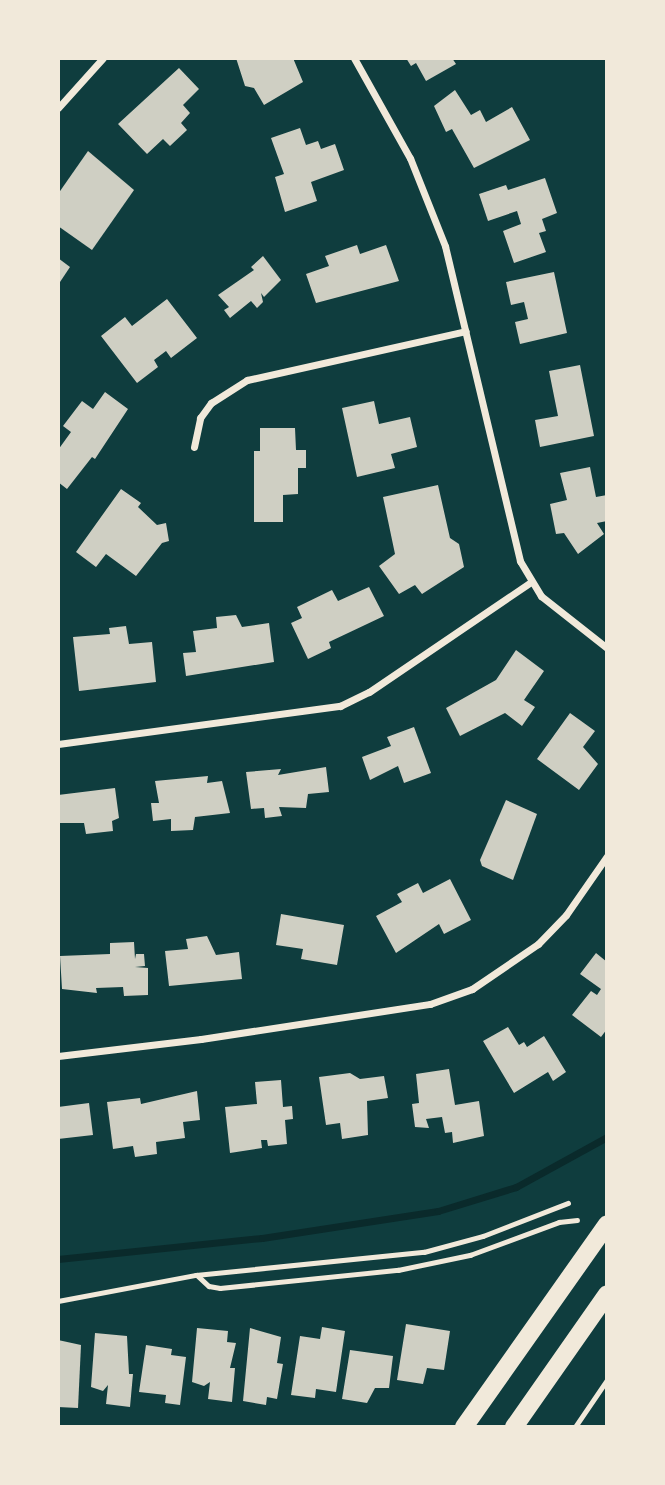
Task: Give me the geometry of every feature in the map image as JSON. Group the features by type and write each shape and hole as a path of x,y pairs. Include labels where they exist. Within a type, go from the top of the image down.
{"main road":[{"path":"464,1427 607,1224"},
{"path":"514,1427 607,1294"}],"street":[{"path":"58,108 103,58"},
{"path":"354,58 431,203 466,331 506,514 531,582 562,615 607,648"},
{"path":"194,447 201,418 211,403 247,380 466,331"},
{"path":"58,744 307,714 340,706 369,692 531,582"},
{"path":"58,1056 201,1040 430,1004 472,989 538,944 566,915 607,856"}],"path":[{"path":"58,1301 196,1275 424,1252 483,1236 568,1203"},
{"path":"196,1275 204,1283 220,1288 398,1270 470,1255 559,1222 577,1220"},
{"path":"575,1427 607,1380"}],"building":[{"path":"236,58 293,58 303,82 264,105 254,88 245,86"},
{"path":"406,58 452,58 456,64 426,81 416,63 411,66"},
{"path":"179,68 199,89 183,105 190,113 181,123 187,130 170,146 163,139 147,154 118,124"},
{"path":"455,90 471,115 480,110 486,122 512,107 530,140 474,168 452,129 446,132 434,106"},
{"path":"300,128 306,145 318,141 321,149 335,144 344,170 311,182 317,201 285,212 275,177 284,174 271,138"},
{"path":"88,151 134,190 92,250 58,226 58,194"},
{"path":"545,178 557,213 542,219 546,231 539,233 546,252 514,263 503,231 521,224 517,211 488,221 479,194 506,185 508,190"},
{"path":"357,245 360,254 386,245 399,281 316,303 306,274 329,266 325,256"},
{"path":"263,256 281,280 264,297 261,293 263,302 257,308 251,301 230,318 224,310 229,307 218,295 254,270 251,267"},
{"path":"58,258 70,267 58,285"},
{"path":"554,272 567,333 520,344 515,322 528,319 524,302 511,305 506,282"},
{"path":"167,299 197,338 171,358 166,351 154,360 158,367 137,383 101,336 125,317 132,326"},
{"path":"580,365 594,436 540,447 535,420 558,416 549,371"},
{"path":"105,392 128,409 95,459 92,457 67,489 58,482 58,450 71,432 63,426 82,401 93,409"},
{"path":"374,401 379,424 410,417 417,447 391,454 395,468 357,477 342,408"},
{"path":"260,428 295,428 296,450 306,450 306,468 298,468 298,494 283,495 283,522 254,522 254,451 260,451"},
{"path":"590,467 596,497 607,495 607,521 597,523 604,534 578,554 564,533 556,534 550,504 567,500 560,473"},
{"path":"438,485 450,538 459,544 464,567 422,594 415,585 399,594 379,566 395,554 383,497"},
{"path":"121,489 141,503 138,507 157,525 166,523 169,541 162,543 136,576 106,554 96,567 76,552"},
{"path":"369,587 384,616 329,642 331,648 308,659 291,623 302,618 297,607 332,590 338,601"},
{"path":"236,615 242,627 269,623 274,662 186,676 183,653 196,652 193,631 217,628 216,617"},
{"path":"126,626 129,644 152,642 156,682 79,691 73,637 110,634 109,628"},
{"path":"516,650 544,671 524,700 535,707 522,726 505,713 460,736 446,708 496,680"},
{"path":"570,713 595,731 583,747 598,764 579,790 537,759"},
{"path":"414,727 431,773 404,783 398,766 370,780 362,757 391,746 387,737"},
{"path":"326,767 329,792 308,794 306,808 279,807 282,816 265,818 264,808 251,809 246,772 281,769 278,775"},
{"path":"208,776 207,783 222,781 230,813 195,817 193,830 171,831 171,819 153,821 151,803 159,803 155,781"},
{"path":"115,788 119,818 112,821 113,831 86,834 84,823 58,823 58,795"},
{"path":"506,800 537,814 513,880 482,866 480,860"},
{"path":"450,879 471,920 444,934 439,924 396,953 376,916 402,902 397,894 418,883 423,893"},
{"path":"281,914 344,925 337,965 301,959 303,949 276,945"},
{"path":"207,936 216,955 239,952 242,979 169,986 165,951 188,949 186,939"},
{"path":"134,942 135,959 136,954 144,954 145,966 135,967 148,968 148,995 124,996 123,987 96,988 97,993 62,989 60,956 110,954 110,943"},
{"path":"596,953 607,962 607,1029 601,1037 572,1015 591,991 597,995 601,989 580,974"},
{"path":"508,1027 519,1045 524,1042 527,1047 544,1036 566,1072 553,1081 548,1072 514,1093 483,1041"},
{"path":"449,1069 455,1105 479,1101 484,1136 453,1143 452,1132 445,1133 442,1117 426,1119 429,1128 415,1127 412,1104 419,1103 416,1074"},
{"path":"350,1073 360,1079 384,1076 388,1098 367,1101 368,1135 342,1139 340,1123 326,1125 319,1077"},
{"path":"281,1080 283,1107 292,1106 293,1119 285,1120 287,1144 268,1146 267,1140 261,1140 262,1148 230,1153 225,1107 257,1104 255,1082"},
{"path":"197,1091 200,1120 183,1122 185,1138 156,1142 157,1154 135,1157 133,1146 113,1149 107,1102 140,1098 141,1104"},
{"path":"89,1103 93,1135 58,1139 58,1107"},
{"path":"406,1324 450,1331 444,1370 427,1368 423,1384 397,1380"},
{"path":"322,1327 345,1331 336,1392 316,1389 315,1398 291,1395 300,1336 320,1339"},
{"path":"197,1328 228,1331 227,1342 236,1343 230,1368 235,1368 232,1402 208,1399 210,1382 204,1386 192,1382"},
{"path":"250,1328 281,1337 277,1363 283,1364 277,1399 267,1397 266,1405 243,1401"},
{"path":"95,1333 127,1336 129,1374 133,1374 130,1407 106,1404 108,1385 103,1391 91,1387"},
{"path":"58,1340 81,1345 78,1408 58,1407"},
{"path":"146,1345 172,1349 171,1355 186,1357 180,1405 165,1403 166,1395 139,1392"},
{"path":"350,1350 393,1356 389,1388 375,1388 367,1403 342,1399"}],"waterway":[{"path":"58,1259 262,1238 438,1211 516,1187 607,1137"}]}
